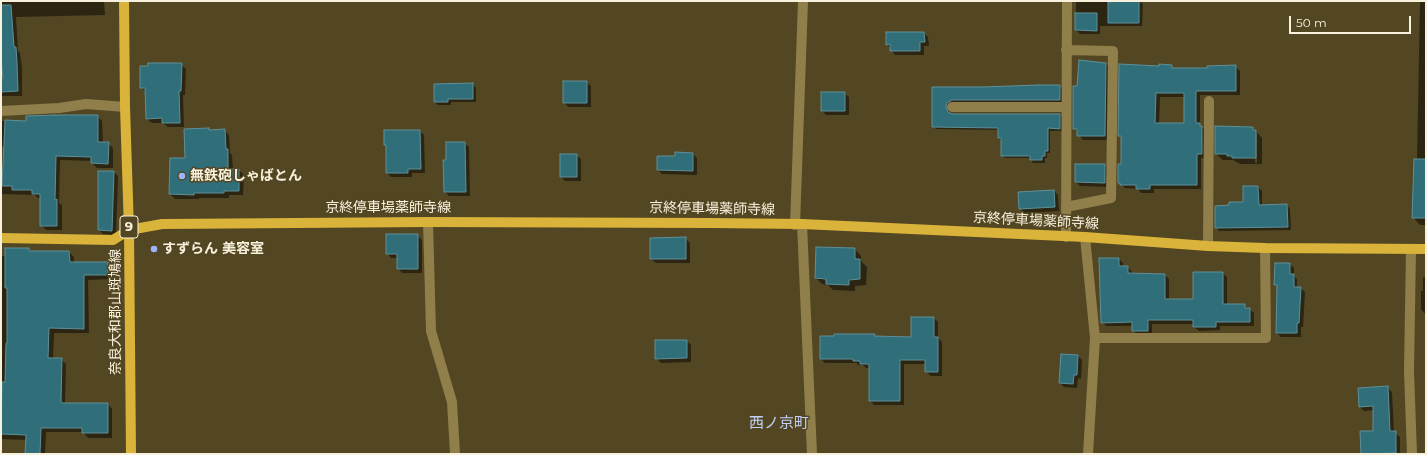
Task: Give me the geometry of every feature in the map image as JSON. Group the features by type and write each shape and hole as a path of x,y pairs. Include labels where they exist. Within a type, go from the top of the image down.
{"main road":[{"name":"奈良大和郡山斑鳩線","path":"124,1 125,107 129,230 131,454"},
{"name":"京終停車場薬師寺線","path":"1,238 113,240 129,230 162,224 711,222 1085,237 1208,246 1265,248 1426,249"}],"street":[{"path":"803,1 799,225 812,454"},
{"path":"1066,237 1067,1"},
{"path":"1066,50 1113,51 1112,198 1066,207"},
{"path":"1208,246 1209,101"},
{"path":"1,111 59,108 86,104 125,107"},
{"path":"952,107 1066,107"},
{"path":"428,222 431,331 452,402 455,454"},
{"path":"1085,237 1095,338 1088,454"},
{"path":"1095,338 1266,338 1265,248"},
{"path":"1411,249 1409,371 1412,454"}],"building":[{"path":"1139,1 1139,23 1108,23 1108,2"},
{"path":"1,5 11,5 14,47 16,47 18,91 1,92 1,78 3,78 1,59"},
{"path":"1075,13 1097,13 1097,31 1075,30"},
{"path":"886,32 924,32 925,42 920,42 920,51 890,51 890,44 886,45"},
{"path":"1079,60 1106,63 1105,136 1077,136 1077,129 1073,129 1073,86 1077,86"},
{"path":"148,63 182,63 181,91 179,91 180,123 162,123 162,118 146,119 145,88 140,88 140,66 148,66"},
{"path":"1119,64 1159,66 1159,64 1172,65 1172,68 1207,68 1207,66 1236,65 1236,91 1196,91 1196,123 1200,123 1200,126 1202,126 1202,154 1197,154 1197,185 1150,185 1150,189 1136,189 1136,185 1120,185 1120,183 1118,183 1118,164 1121,164 1121,136 1118,136","holes":["1156,93 1184,93 1184,123 1155,123"]},
{"path":"563,81 587,81 587,103 563,103"},
{"path":"473,83 473,99 448,99 448,102 434,102 434,84"},
{"path":"1060,85 1060,100 952,100 947,103 946,107 948,112 952,114 1060,114 1060,129 1048,128 1048,151 1045,151 1045,156 1042,156 1042,160 1030,160 1030,156 1001,156 1001,138 998,138 998,128 932,127 932,87"},
{"path":"821,92 845,92 845,111 821,111"},
{"path":"98,115 98,142 109,142 108,164 91,163 91,157 56,156 55,200 57,199 57,226 40,226 40,194 32,194 32,190 12,190 12,186 2,186 5,120 26,121 26,116"},
{"path":"1215,126 1253,127 1253,130 1256,130 1256,158 1232,158 1232,156 1227,156 1227,154 1215,154"},
{"path":"209,128 209,130 225,129 226,149 228,149 228,169 239,169 239,191 224,191 224,193 194,193 194,195 169,194 170,158 185,158 184,129"},
{"path":"384,130 420,130 421,169 408,169 408,173 386,173 386,145 384,145"},
{"path":"446,142 465,142 466,192 444,192 443,160 446,160"},
{"path":"675,152 693,153 693,171 657,170 657,156 675,156"},
{"path":"560,154 577,154 577,177 560,177"},
{"path":"1414,159 1426,159 1426,218 1412,218"},
{"path":"1075,164 1105,164 1105,183 1075,182"},
{"path":"98,171 114,171 112,231 98,230"},
{"path":"1243,186 1258,186 1259,205 1287,204 1288,227 1215,228 1215,206 1229,205 1229,202 1243,202"},
{"path":"1054,190 1055,207 1019,209 1018,192"},
{"path":"386,234 418,234 418,269 397,269 397,254 386,254"},
{"path":"686,237 686,259 650,259 650,238"},
{"path":"816,247 855,248 855,259 860,259 860,279 849,280 849,285 826,284 826,279 815,278"},
{"path":"5,248 29,248 29,251 69,251 70,262 108,262 108,275 84,275 84,329 49,328 48,358 62,358 61,402 108,403 108,433 82,433 82,428 41,428 40,454 25,454 26,435 1,434 2,382 5,382 7,343"},
{"path":"1099,258 1119,258 1119,266 1128,266 1128,273 1165,274 1165,299 1193,299 1193,272 1223,272 1223,304 1245,304 1245,308 1250,308 1250,322 1216,322 1216,327 1193,327 1193,320 1148,320 1148,331 1132,331 1132,322 1101,323"},
{"path":"1275,263 1290,263 1290,274 1294,274 1294,287 1301,287 1297,333 1276,333 1277,285 1274,285"},
{"path":"911,317 934,317 934,337 938,337 938,372 925,372 925,360 900,360 900,401 869,401 869,364 860,364 860,361 853,361 853,359 820,359 820,336 834,336 834,334 875,334 874,336 911,337"},
{"path":"655,340 687,340 687,358 655,359"},
{"path":"1061,354 1078,355 1077,375 1074,375 1073,384 1059,383"},
{"path":"1388,386 1390,431 1396,431 1396,453 1361,454 1360,431 1373,431 1373,406 1359,407 1358,388"}],"place":[{"name":"無鉄砲しゃばとん","path":"182,176"},
{"name":"すずらん 美容室","path":"154,249"}],"district":[{"name":"西ノ京町","path":"779,424"}]}
